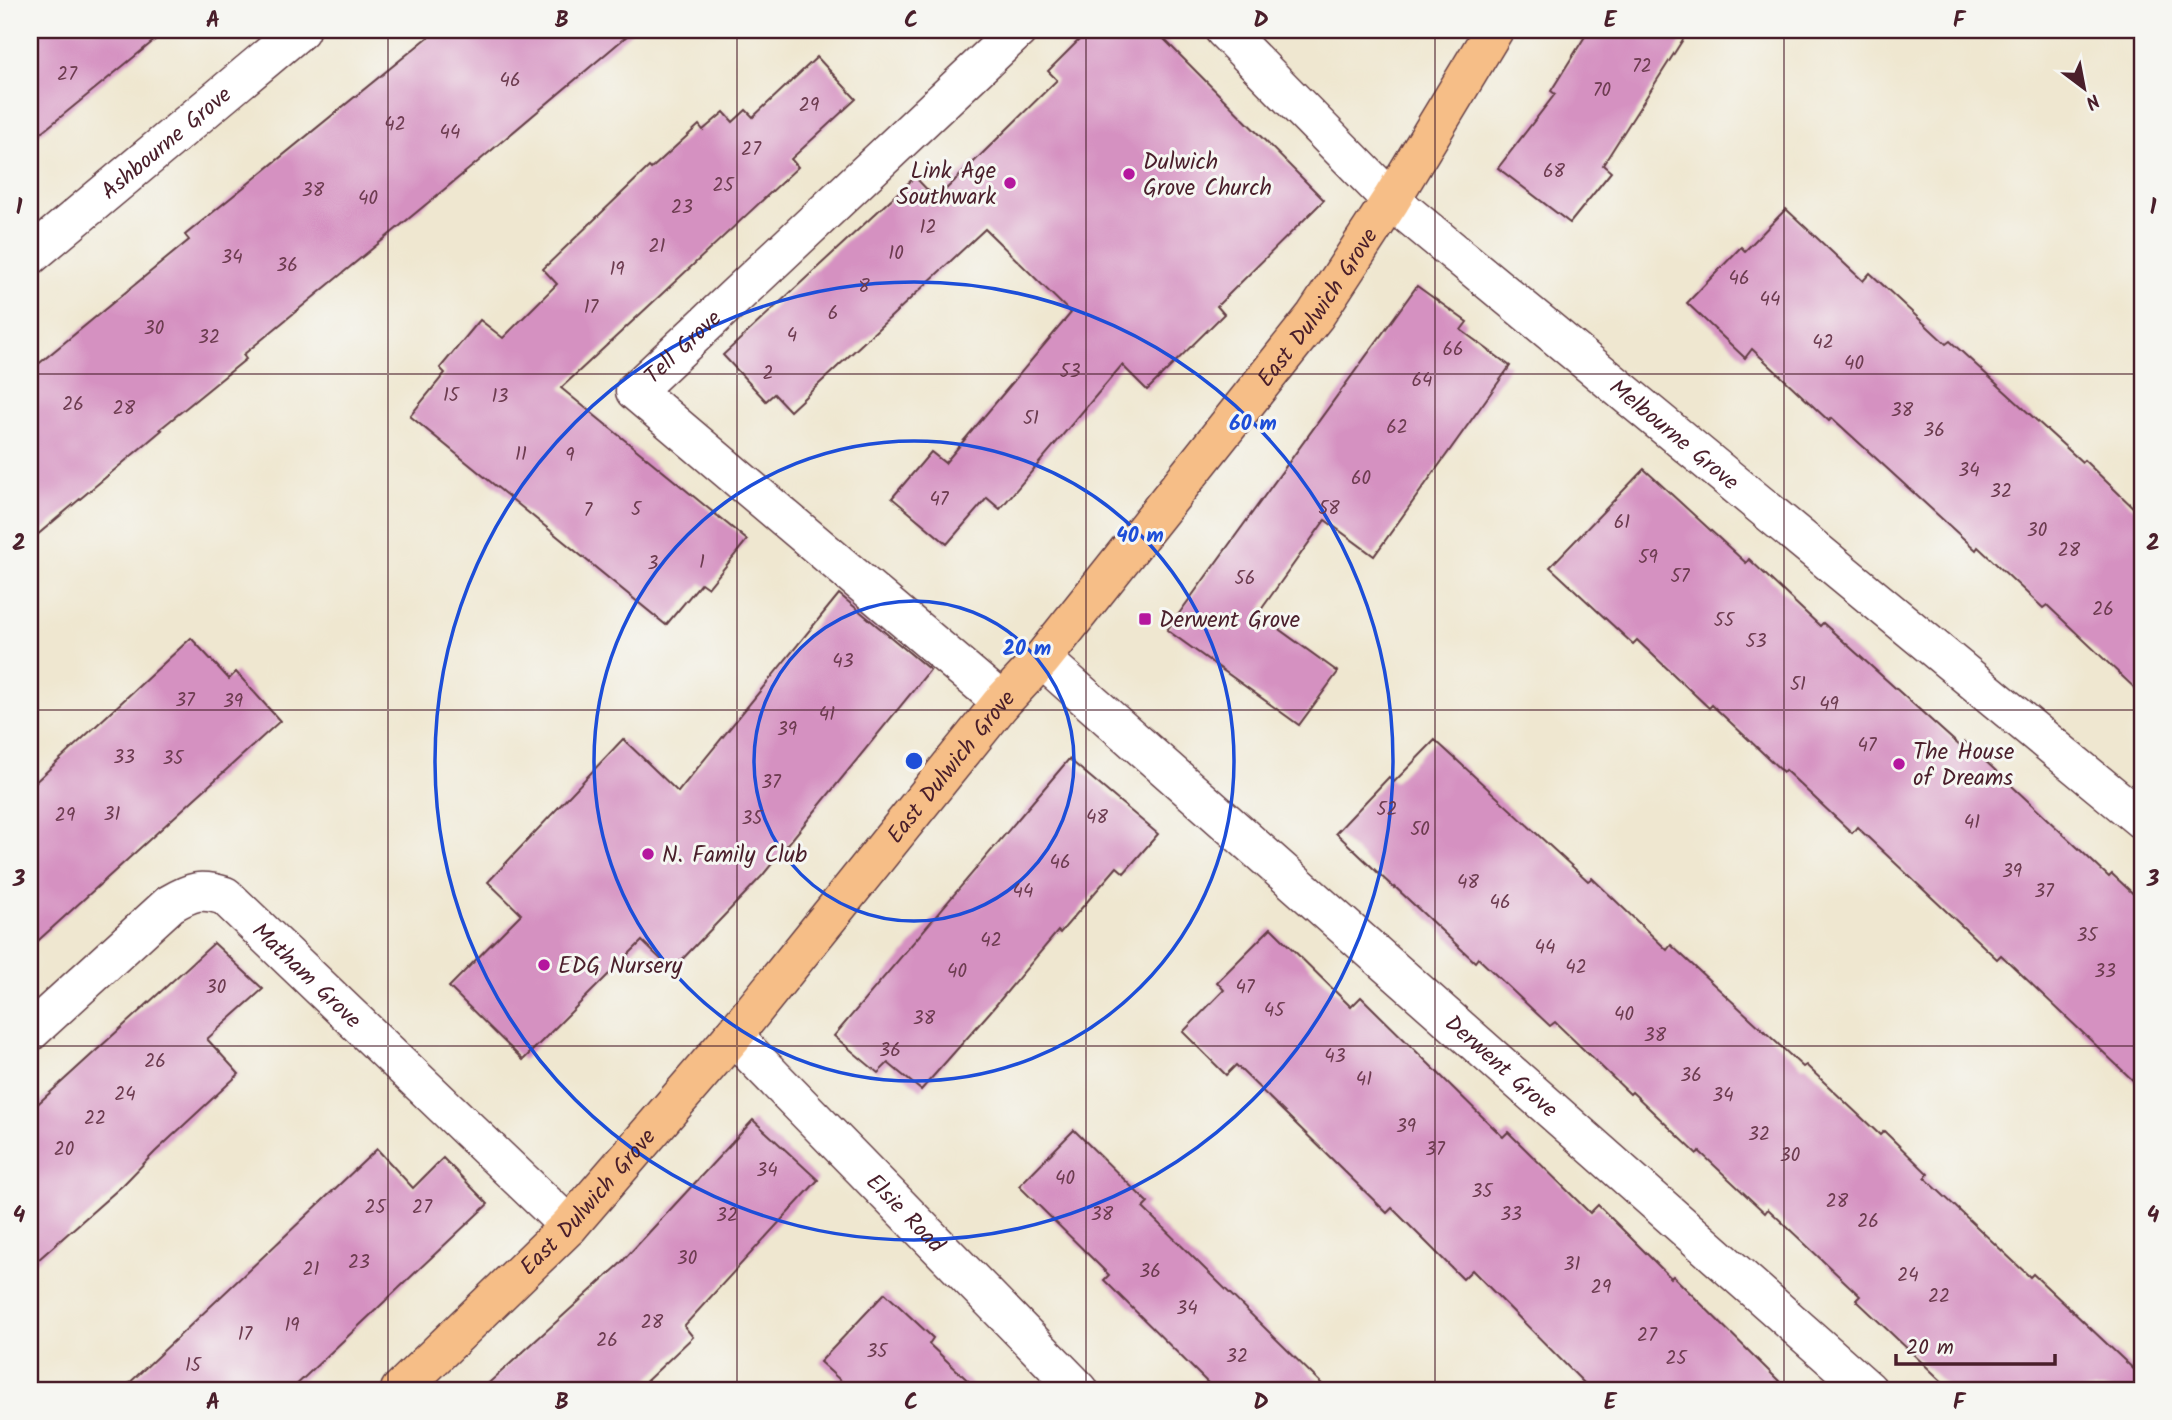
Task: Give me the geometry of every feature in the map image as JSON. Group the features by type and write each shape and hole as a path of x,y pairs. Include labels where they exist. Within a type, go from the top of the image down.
{"main road":[{"name":"East Dulwich Grove","path":"400,1390 569,1226 733,1036 1002,702 1042,659 1315,316 1391,200 1494,30"}],"street":[{"name":"Ashbourne Grove","path":"30,256 300,30"},
{"name":"Tell Grove","path":"1002,702 635,391 1018,30"},
{"name":"Melbourne Grove","path":"1224,30 1391,200 2142,820"},
{"name":"Derwent Grove","path":"1042,659 1868,1390"},
{"name":"Matham Grove","path":"30,1032 170,904 188,893 207,890 225,896 569,1226"},
{"name":"Elsie Road","path":"733,1036 1079,1390"}],"building":[{"path":"30,30 167,30 30,142"},
{"path":"437,30 634,30 243,355 246,359 30,541 30,371 189,240 185,235"},
{"path":"1089,30 1155,30 1324,200 1217,306 1224,314 1147,390 1122,365 1000,509 987,498 947,544 892,498 931,452 945,463 1071,313 985,229 790,411 774,394 766,401 723,355 915,177 936,199 1057,80 1048,71"},
{"path":"1589,30 1689,30 1603,165 1611,172 1570,223 1498,168 1555,94 1551,91"},
{"path":"817,57 856,99 791,159 798,167 561,388 747,540 708,588 701,583 666,625 410,416 445,373 440,368 480,320 503,338 557,284 543,269 649,167 651,169 699,125 703,130 724,112 733,122 746,110 753,117"},
{"path":"1786,209 1863,281 1870,273 1946,344 1950,341 2082,462 2084,460 2142,516 2142,695 2047,605 2043,608 1978,547 1976,550 1832,418 1829,421 1752,349 1745,358 1687,303 1741,247 1745,251"},
{"path":"1417,286 1467,322 1461,330 1510,366 1374,556 1325,520 1258,614 1338,672 1299,725 1167,630"},
{"path":"1644,469 1746,563 1749,559 1820,626 1823,623 1961,747 1965,742 2109,877 2112,874 2142,902 2142,1089 2001,955 1997,959 1857,827 1852,833 1712,705 1709,708 1637,640 1633,644 1550,567"},
{"path":"839,594 930,670 762,876 672,970 642,941 523,1060 449,987 521,914 488,882 623,739 678,792"},
{"path":"191,638 229,679 236,672 280,721 30,948 30,787"},
{"path":"1435,740 1588,881 1592,878 1667,950 1671,945 1880,1135 1884,1131 1928,1174 1925,1178 2030,1277 2033,1274 2142,1377 2142,1390 1951,1390 1856,1300 1860,1296 1768,1209 1765,1213 1699,1151 1697,1154 1632,1092 1630,1094 1555,1022 1550,1026 1478,958 1475,962 1394,888 1336,833 1389,777 1394,782"},
{"path":"1069,759 1158,834 1124,873 1117,867 921,1090 888,1063 878,1073 834,1036"},
{"path":"1271,928 1351,1007 1361,997 1503,1137 1508,1132 1590,1213 1598,1205 1788,1390 1591,1390 1472,1270 1463,1279 1392,1208 1387,1213 1236,1065 1226,1075 1183,1032 1224,990 1217,982"},
{"path":"214,943 263,989 207,1039 239,1074 123,1185 30,1267 30,1111"},
{"path":"753,1120 818,1180 684,1326 693,1337 637,1390 481,1390 619,1265"},
{"path":"1074,1130 1148,1203 1143,1208 1328,1390 1215,1390 1104,1280 1109,1275 1019,1186"},
{"path":"377,1149 413,1188 443,1158 488,1204 291,1390 122,1390"},
{"path":"885,1293 933,1338 929,1344 978,1390 851,1390 820,1362"}],"place":[{"name":"Dulwich Grove Church","path":"1129,174"},
{"name":"Link Age Southwark","path":"1010,183"},
{"name":"Derwent Grove","path":"1145,619"},
{"name":"The House of Dreams","path":"1899,764"},
{"name":"N. Family Club","path":"648,854"},
{"name":"EDG Nursery","path":"544,965"}]}
